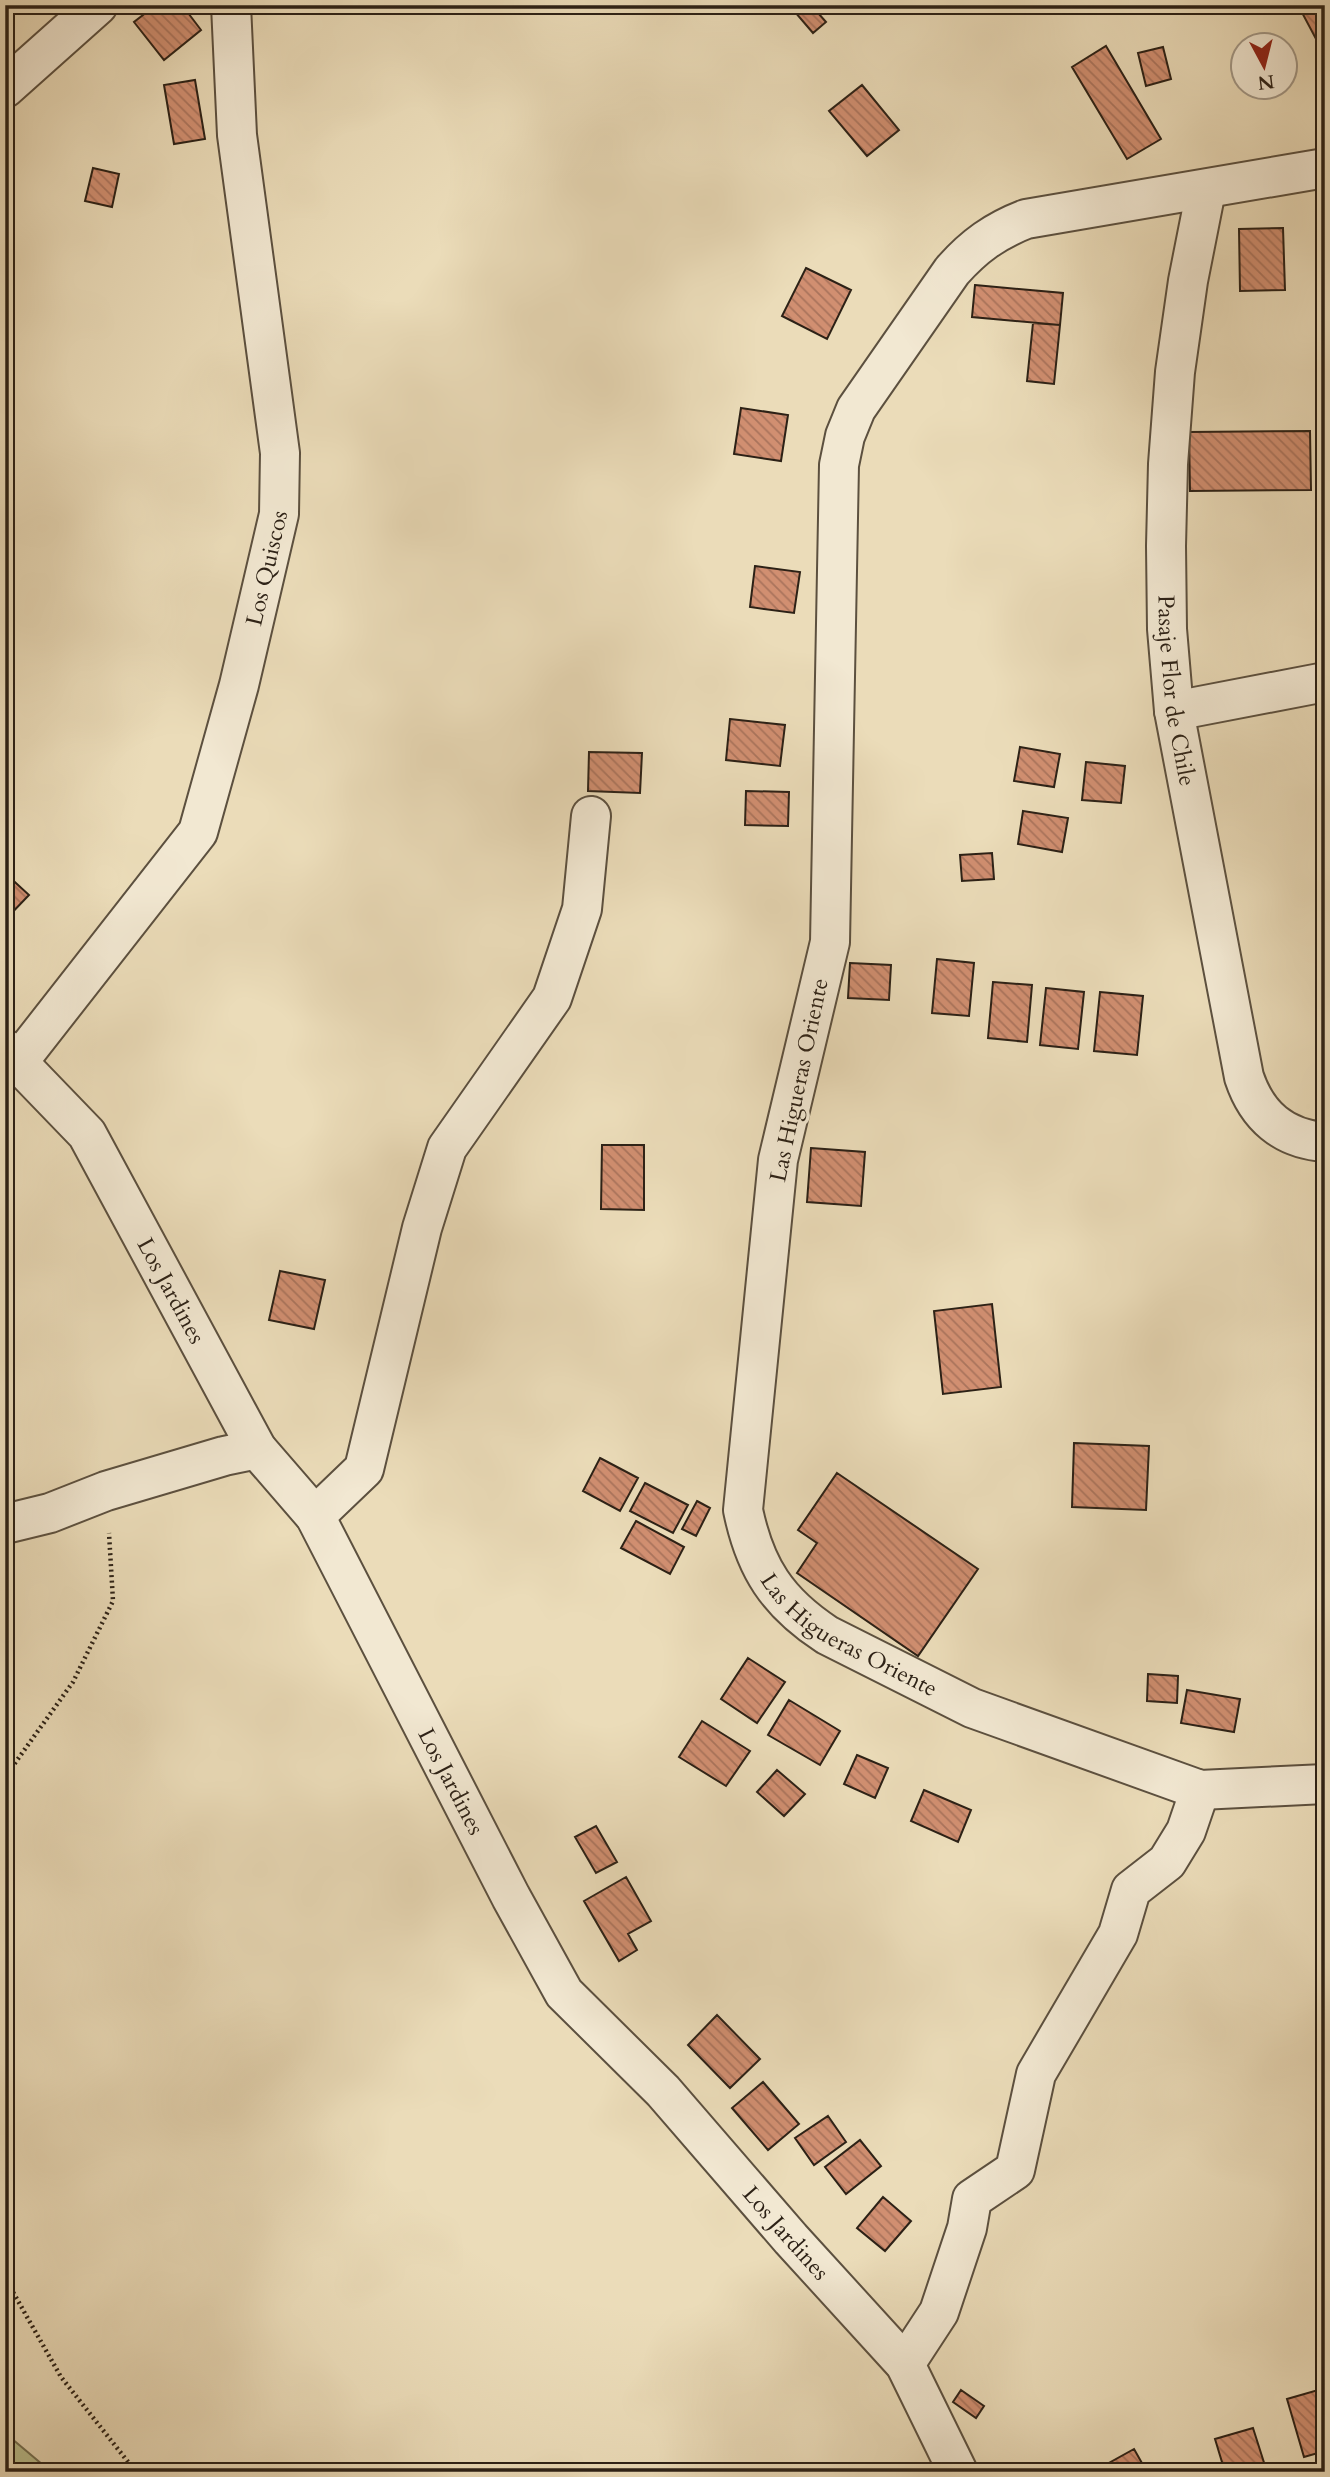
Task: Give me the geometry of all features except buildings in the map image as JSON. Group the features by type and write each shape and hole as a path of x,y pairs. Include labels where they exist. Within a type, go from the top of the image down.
{"street":[{"path":"5,88 98,5"},
{"name":"Los Quiscos","path":"12,1056 198,832 239,685 279,514 280,453 237,135 231,5"},
{"name":"Las Higueras Oriente","path":"1325,168 1026,219 985,239 952,271 856,408 845,436 839,482 830,942 778,1160 743,1510 748,1536 771,1584 787,1604 806,1621 827,1635 972,1708 1200,1790 1325,1784"},
{"name":"Pasaje Flor de Chile","path":"1206,190 1188,281 1177,359 1168,464 1167,601 1174,711 1247,1086 1260,1111 1273,1124 1290,1135 1325,1142"},
{"path":"1174,711 1325,682"},
{"path":"315,1516 364,1469 422,1228 447,1148 552,998 582,909 591,817"},
{"name":"Los Jardines","path":"12,1056 87,1134 257,1449 315,1516 564,1993 663,2091 791,2239 905,2364 958,2472"},
{"path":"5,1524 50,1513 106,1491 257,1449"},
{"path":"905,2364 939,2312 967,2228 972,2199 1015,2170 1037,2074 1118,1934 1131,1890 1167,1862 1186,1831 1200,1790"}],"path":[{"path":"5,1777 73,1682 113,1601 106,1491"},
{"path":"5,2278 61,2377 136,2472"}],"green space":[{"path":"5,2433 43,2465 49,2472 5,2472"}]}
